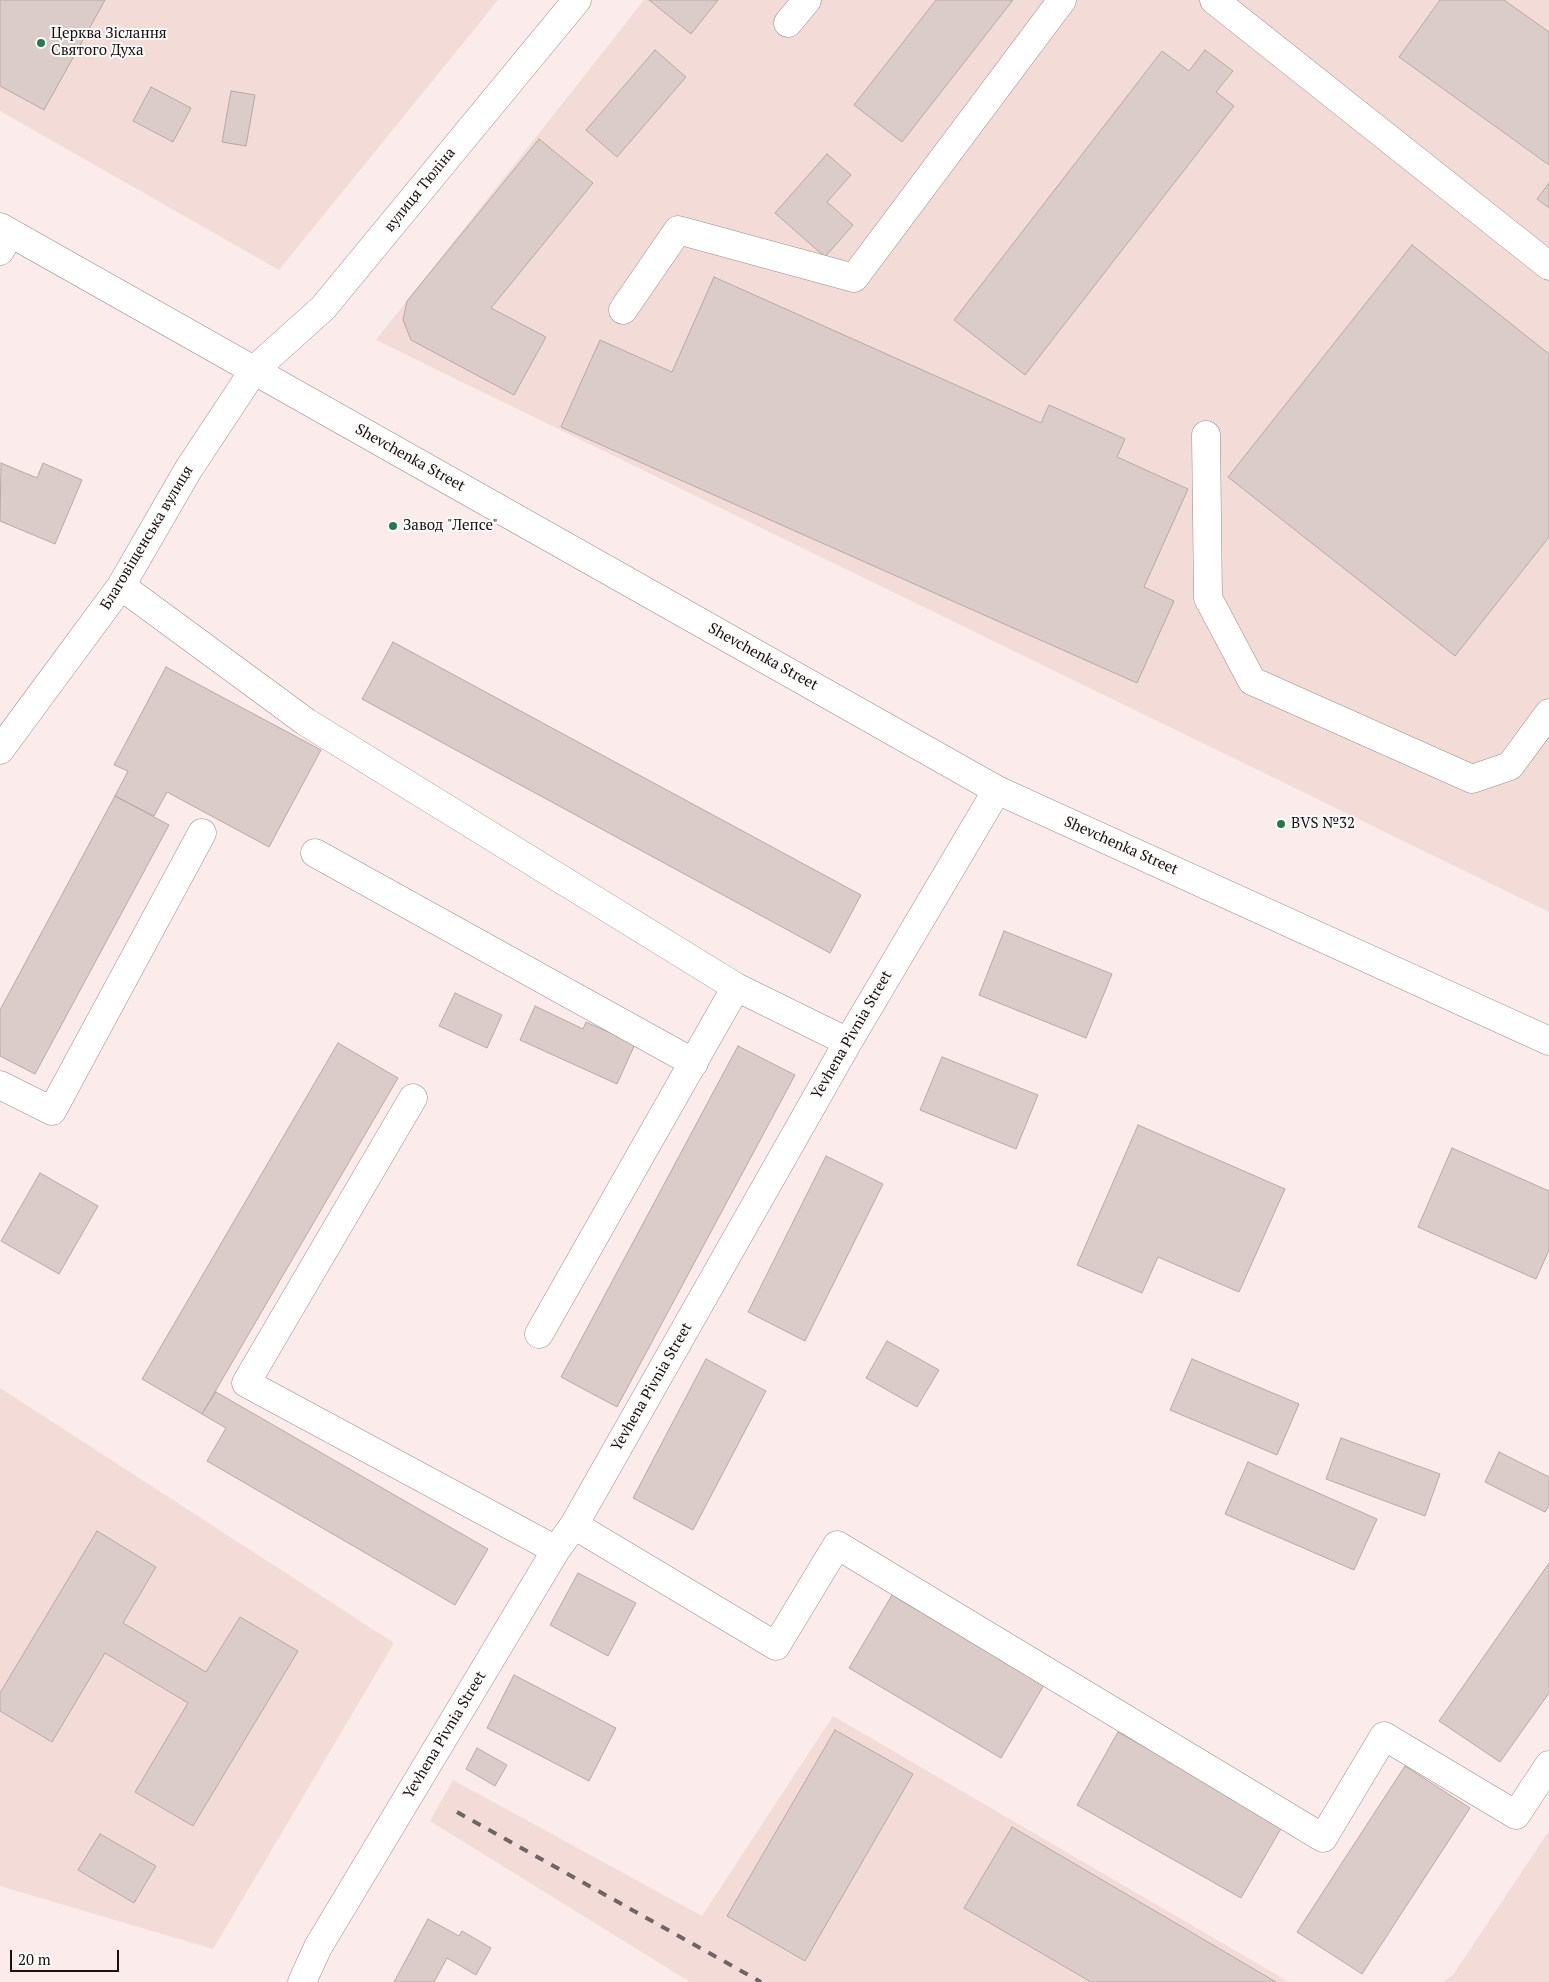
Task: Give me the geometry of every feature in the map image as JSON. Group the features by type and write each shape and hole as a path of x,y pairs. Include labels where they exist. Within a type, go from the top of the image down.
{"street":[{"name":"вулиця Тюліна","path":"254,370 323,308 577,0"},
{"path":"788,23 807,0"},
{"path":"623,310 678,230 854,278 1062,0"},
{"path":"1214,0 1549,266"},
{"name":"Shevchenka Street","path":"4,237 254,370 997,790 1549,1040"},
{"name":"Благовіщенська вулиця","path":"0,750 121,586 188,470 254,370"},
{"path":"1206,435 1208,598 1252,681 1472,779 1510,766 1549,713"},
{"path":"121,586 306,722 736,987 848,1042"},
{"name":"Yevhena Pivnia Street","path":"302,1982 318,1947 556,1550 574,1525 848,1042 997,790"},
{"path":"0,1085 52,1111 202,833"},
{"path":"315,853 694,1063"},
{"path":"539,1334 736,987"},
{"path":"413,1098 246,1383 556,1550"},
{"path":"574,1525 776,1646 836,1545 1323,1838 1384,1736 1516,1815 1549,1765"}],"shaded area":[{"path":"0,0 498,0 279,270 0,111"},
{"path":"644,0 1549,0 1549,912 376,340"},
{"path":"0,1388 394,1643 213,1949 0,1886"},
{"path":"833,1716 1289,1982 690,1982 430,1821 453,1780 702,1916"},
{"path":"1549,1831 1549,1982 1442,1982 1453,1975"}],"building":[{"name":"Церква Зіслання Святого Духа","path":"0,0 105,0 44,110 0,86"},
{"path":"649,0 718,0 691,34"},
{"path":"936,0 1013,0 902,142 854,105"},
{"path":"1440,0 1504,0 1549,32 1549,165 1399,57"},
{"path":"655,50 686,77 617,157 586,130"},
{"path":"1205,50 1233,71 1216,92 1234,106 1025,375 954,320 1162,51 1189,71"},
{"path":"151,87 191,108 173,142 133,121"},
{"path":"231,91 255,95 246,146 222,142"},
{"path":"539,139 593,183 491,308 546,337 514,395 411,340 403,320 407,301"},
{"path":"827,154 851,175 827,202 853,225 825,257 775,213"},
{"path":"1549,183 1549,208 1537,199"},
{"path":"1412,245 1549,354 1549,537 1455,656 1228,477"},
{"path":"714,277 1041,423 1049,405 1125,439 1117,457 1188,489 1144,587 1174,601 1137,683 561,427 600,340 672,372"},
{"path":"1,463 37,478 43,463 82,480 55,544 0,521"},
{"path":"393,642 861,895 830,953 362,699"},
{"path":"166,667 321,750 269,847 167,792 154,816 115,796 128,771 114,765"},
{"path":"115,796 169,825 35,1074 0,1056 0,1010"},
{"path":"1004,931 1112,974 1086,1038 979,995"},
{"path":"455,993 502,1015 487,1048 439,1026"},
{"path":"535,1006 583,1029 586,1022 635,1044 617,1084 520,1040"},
{"path":"338,1043 398,1078 202,1414 142,1379"},
{"path":"738,1046 795,1075 617,1407 561,1377"},
{"path":"942,1057 1038,1095 1016,1149 920,1110"},
{"path":"1138,1125 1285,1189 1239,1292 1158,1257 1142,1293 1077,1265"},
{"path":"1452,1148 1549,1191 1549,1250 1536,1279 1418,1227"},
{"path":"826,1156 883,1184 805,1341 748,1312"},
{"path":"40,1173 98,1206 59,1274 1,1241"},
{"path":"887,1341 939,1370 917,1407 866,1378"},
{"path":"706,1359 766,1391 693,1530 633,1498"},
{"path":"1192,1359 1299,1404 1277,1455 1170,1410"},
{"path":"216,1392 488,1549 455,1605 207,1461 226,1428 202,1414"},
{"path":"1341,1438 1440,1474 1425,1516 1326,1479"},
{"path":"1499,1452 1549,1477 1549,1505 1545,1512 1485,1482"},
{"path":"1248,1462 1377,1519 1354,1570 1225,1514"},
{"path":"97,1531 156,1567 123,1623 206,1672 240,1617 298,1651 193,1826 135,1792 188,1703 105,1653 52,1742 0,1711 0,1693"},
{"path":"1549,1563 1549,1693 1500,1762 1439,1721"},
{"path":"578,1573 636,1603 608,1656 550,1625"},
{"path":"892,1595 1044,1685 1001,1758 849,1668"},
{"path":"514,1675 616,1728 589,1781 487,1728"},
{"path":"835,1730 913,1774 805,1961 727,1916"},
{"path":"1118,1732 1283,1825 1241,1898 1077,1805"},
{"path":"477,1748 507,1765 495,1786 466,1769"},
{"path":"1405,1766 1470,1808 1362,1974 1297,1932"},
{"path":"1012,1827 1276,1982 1091,1982 964,1908"},
{"path":"100,1834 156,1866 134,1903 78,1870"},
{"path":"428,1919 459,1936 462,1931 491,1948 476,1975 447,1958 434,1982 394,1982"}],"railway":[{"path":"457,1812 761,1982"}],"place":[{"name":"Церква Зіслання Святого Духа","path":"41,43"},
{"name":"Завод \"Лепсе\"","path":"393,526"},
{"name":"BVS №32","path":"1281,824"}]}
